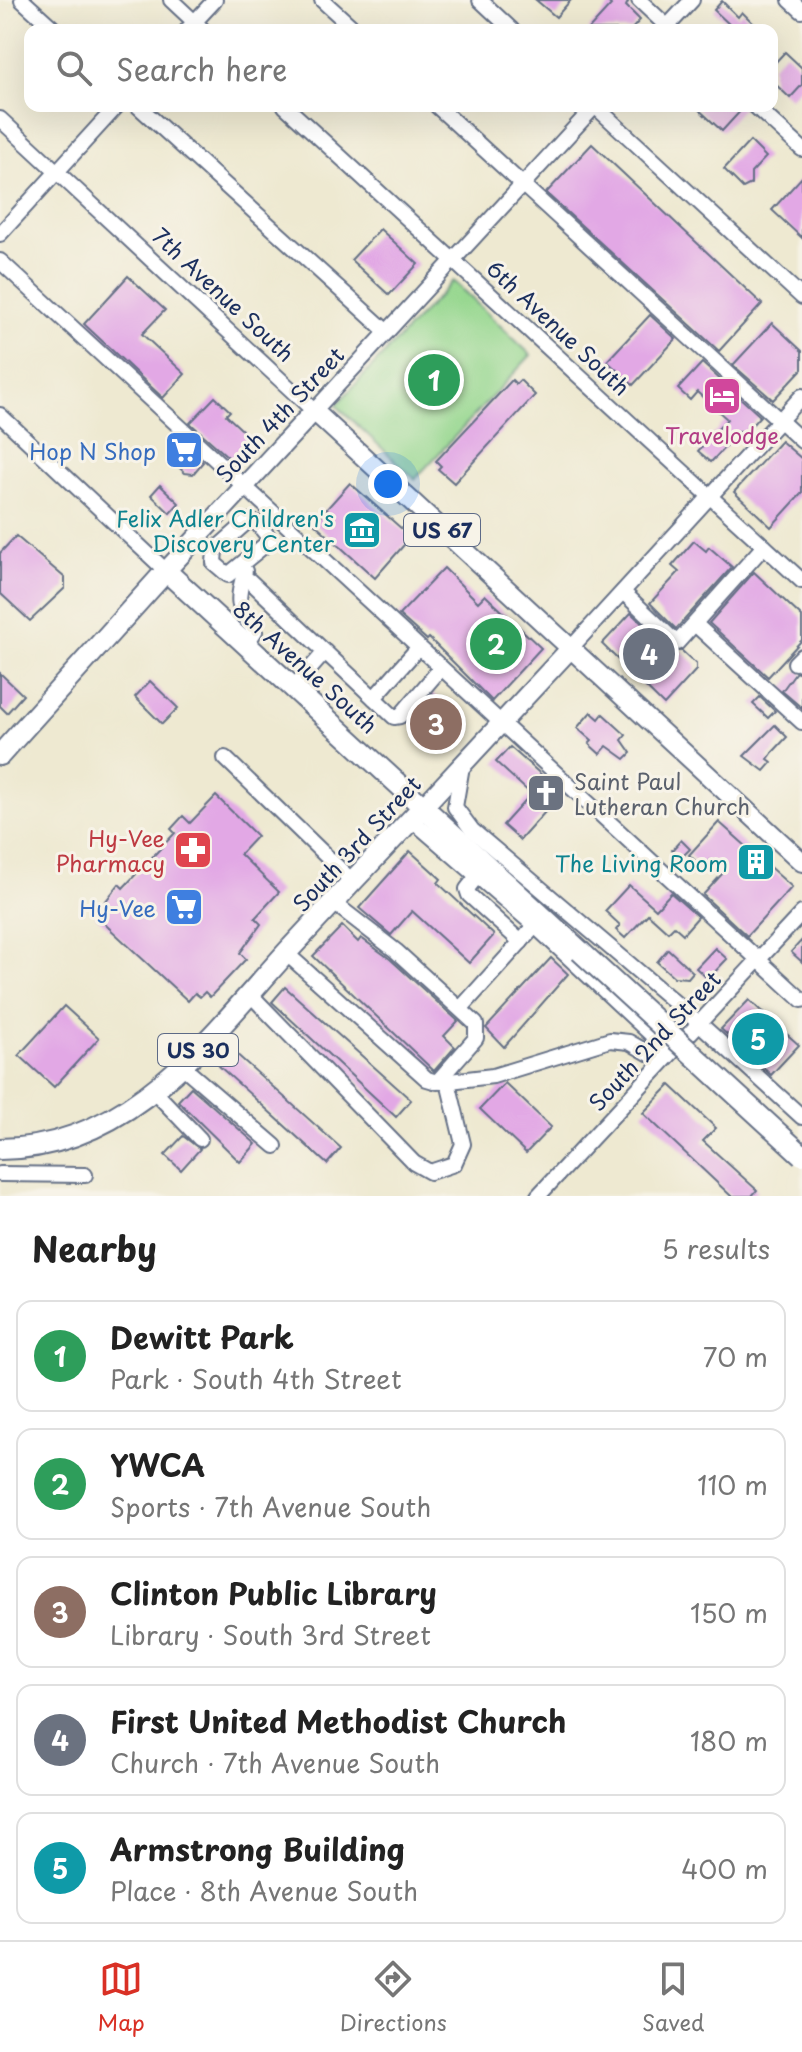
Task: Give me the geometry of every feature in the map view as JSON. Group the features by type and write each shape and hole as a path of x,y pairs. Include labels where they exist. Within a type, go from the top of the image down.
{"highway":[{"name":"8th Avenue South","path":"166,571 293,688 418,812 580,951 802,1155"},
{"name":"South 4th Street","path":"2,749 166,571"},
{"name":"South 3rd Street","path":"0,1149 51,1141 98,1126 155,1092 418,812"}],"main road":[{"name":"South 4th Street","path":"166,571 314,411"},
{"name":"7th Avenue South","path":"314,411 802,862"},
{"name":"South 3rd Street","path":"418,812 570,649"}],"street":[{"path":"22,0 48,24"},
{"path":"171,0 192,24"},
{"path":"197,24 215,0"},
{"path":"322,0 348,24"},
{"path":"480,0 506,24"},
{"path":"639,0 663,24"},
{"path":"672,24 692,0"},
{"path":"790,0 802,11"},
{"path":"0,234 112,112"},
{"path":"145,112 387,332"},
{"name":"6th Avenue South","path":"292,112 802,581"},
{"path":"443,112 802,441"},
{"name":"South 4th Street","path":"314,411 589,112"},
{"path":"602,112 802,297"},
{"path":"762,112 802,149"},
{"name":"7th Avenue South","path":"0,119 314,411"},
{"path":"0,261 802,1000"},
{"name":"South 3rd Street","path":"570,649 802,396"},
{"name":"8th Avenue South","path":"0,415 166,571"},
{"path":"261,526 272,514"},
{"path":"242,523 261,526 271,540 233,573 224,573 214,563 215,550 242,523"},
{"path":"623,592 677,643 764,546"},
{"path":"246,645 255,631 237,608 236,597 260,548"},
{"path":"243,578 250,581 394,717 400,716 441,668"},
{"path":"695,624 802,722"},
{"path":"374,698 418,648"},
{"path":"293,688 325,652"},
{"path":"770,693 781,680"},
{"path":"225,758 353,882"},
{"path":"462,766 455,807 472,830 699,1023 802,1117"},
{"name":"8th Avenue South","path":"418,812 478,875 535,926 666,1057"},
{"path":"478,875 467,889 469,895 521,942"},
{"path":"334,903 462,1007 476,1024 476,1038 442,1082"},
{"name":"South 2nd Street","path":"538,1196 802,913"},
{"path":"462,1007 535,926"},
{"path":"286,953 427,1079 442,1082 493,1076 610,1040 629,1042 666,1057"},
{"path":"250,994 414,1163 430,1172 454,1164 463,1144 442,1082"},
{"path":"182,1066 275,1146"},
{"path":"155,1092 200,1139"},
{"path":"0,1174 85,1175"}],"green space":[{"path":"453,281 531,355 415,479 336,405"}],"building":[{"path":"536,0 571,0 556,17"},
{"path":"606,0 629,0 626,6 640,20 636,24 594,24 611,5"},
{"path":"722,1 738,17 742,12 754,24 729,24 714,10"},
{"path":"785,52 802,68 802,85 790,98 778,87 778,60"},
{"path":"701,112 739,112 722,131"},
{"path":"750,141 766,157 751,173 751,184 743,188 724,169"},
{"path":"592,144 762,304 719,351 546,193"},
{"path":"802,177 802,238 772,210"},
{"path":"380,229 418,264 389,295 351,260"},
{"path":"128,276 165,310 142,334 185,374 163,398 84,324"},
{"path":"650,315 676,339 633,385 607,361"},
{"path":"772,323 802,351 802,369 773,400 733,365"},
{"name":"Travelodge","path":"702,363 760,416 743,435 740,431 711,462 698,451 727,419 697,392 690,400 678,389"},
{"path":"512,380 516,384 520,380 535,395 454,483 438,469 441,466 436,461"},
{"path":"215,397 230,411 226,415 256,443 236,464 190,423"},
{"path":"781,441 802,459 802,493 771,527 734,492"},
{"name":"Hop N Shop","path":"183,443 203,462 193,474 185,473 169,458"},
{"name":"Felix Adler Children's Discovery Center","path":"350,483 411,537 375,578 314,523"},
{"name":"Hop N Shop","path":"160,485 179,503 170,513 151,495"},
{"path":"16,536 65,578 65,588 30,621 0,593 0,553"},
{"path":"694,541 706,551 709,547 732,567 676,629 650,603 679,572 672,566"},
{"path":"444,568 478,602 485,595 541,648 492,701 429,638 427,640 399,615"},
{"path":"754,572 802,617 802,640 768,677 709,623"},
{"path":"631,613 670,650 682,651 696,664 696,670 664,705 602,644"},
{"path":"802,670 802,708 782,691 795,673"},
{"path":"0,673 23,695 7,713 0,706"},
{"path":"150,681 178,708 162,724 135,697"},
{"path":"432,693 463,720 438,747 428,738 422,739 416,734 417,728 409,720"},
{"path":"760,697 775,711 768,718 753,704"},
{"path":"591,712 599,719 603,714 626,735 622,740 631,753 625,759 607,746 600,754 589,744 592,741 577,728"},
{"path":"775,725 787,737 768,759 772,762 764,771 744,756"},
{"name":"Saint Paul Lutheran Church","path":"510,747 562,793 520,840 503,825 531,794 496,762"},
{"name":"Hy-Vee","path":"216,796 257,836 240,854 279,892 255,918 261,924 240,953 246,959 210,997 205,992 200,997 195,993 188,1001 95,915 119,884 123,888 175,833 171,829 183,816 190,823"},
{"path":"719,822 792,887 747,936 703,895 723,873 710,860 703,868 689,855"},
{"path":"681,840 690,849 681,858 672,850"},
{"path":"410,851 441,879 438,883 494,935 469,963 412,911 391,935 359,908"},
{"path":"629,885 656,909 671,893 698,917 683,934 674,926 668,932 648,914 625,938 616,930 620,925 605,911"},
{"path":"342,926 358,942 361,938 390,959 458,1021 444,1036 455,1047 434,1071 313,956"},
{"path":"802,940 802,962 791,952"},
{"path":"715,948 727,959 708,979 696,968"},
{"path":"668,949 693,972 688,978 674,977 657,962"},
{"path":"551,958 568,974 504,1047 486,1028"},
{"path":"285,987 411,1100 396,1117 272,1002"},
{"path":"749,1000 799,1045 771,1075 721,1029"},
{"path":"64,1006 99,1038 54,1087 19,1055"},
{"path":"233,1051 341,1148 327,1164 219,1066"},
{"path":"505,1083 551,1127 526,1153 480,1109"},
{"path":"670,1085 716,1128 703,1141 757,1190 752,1196 731,1196 643,1113"},
{"path":"191,1087 256,1144 240,1162 178,1101"},
{"path":"183,1136 200,1149 181,1170 165,1155"}],"place":[{"name":"Dewitt Park","path":"434,380"},
{"name":"Travelodge","path":"722,396"},
{"name":"Hop N Shop","path":"184,450"},
{"name":"Felix Adler Children's Discovery Center","path":"362,530"},
{"name":"YWCA","path":"496,644"},
{"name":"First United Methodist Church","path":"649,654"},
{"name":"Clinton Public Library","path":"436,724"},
{"name":"Saint Paul Lutheran Church","path":"546,793"},
{"name":"Hy-Vee Pharmacy","path":"193,850"},
{"name":"The Living Room","path":"756,862"},
{"name":"Hy-Vee","path":"184,907"},
{"name":"Armstrong Building","path":"758,1039"}]}
